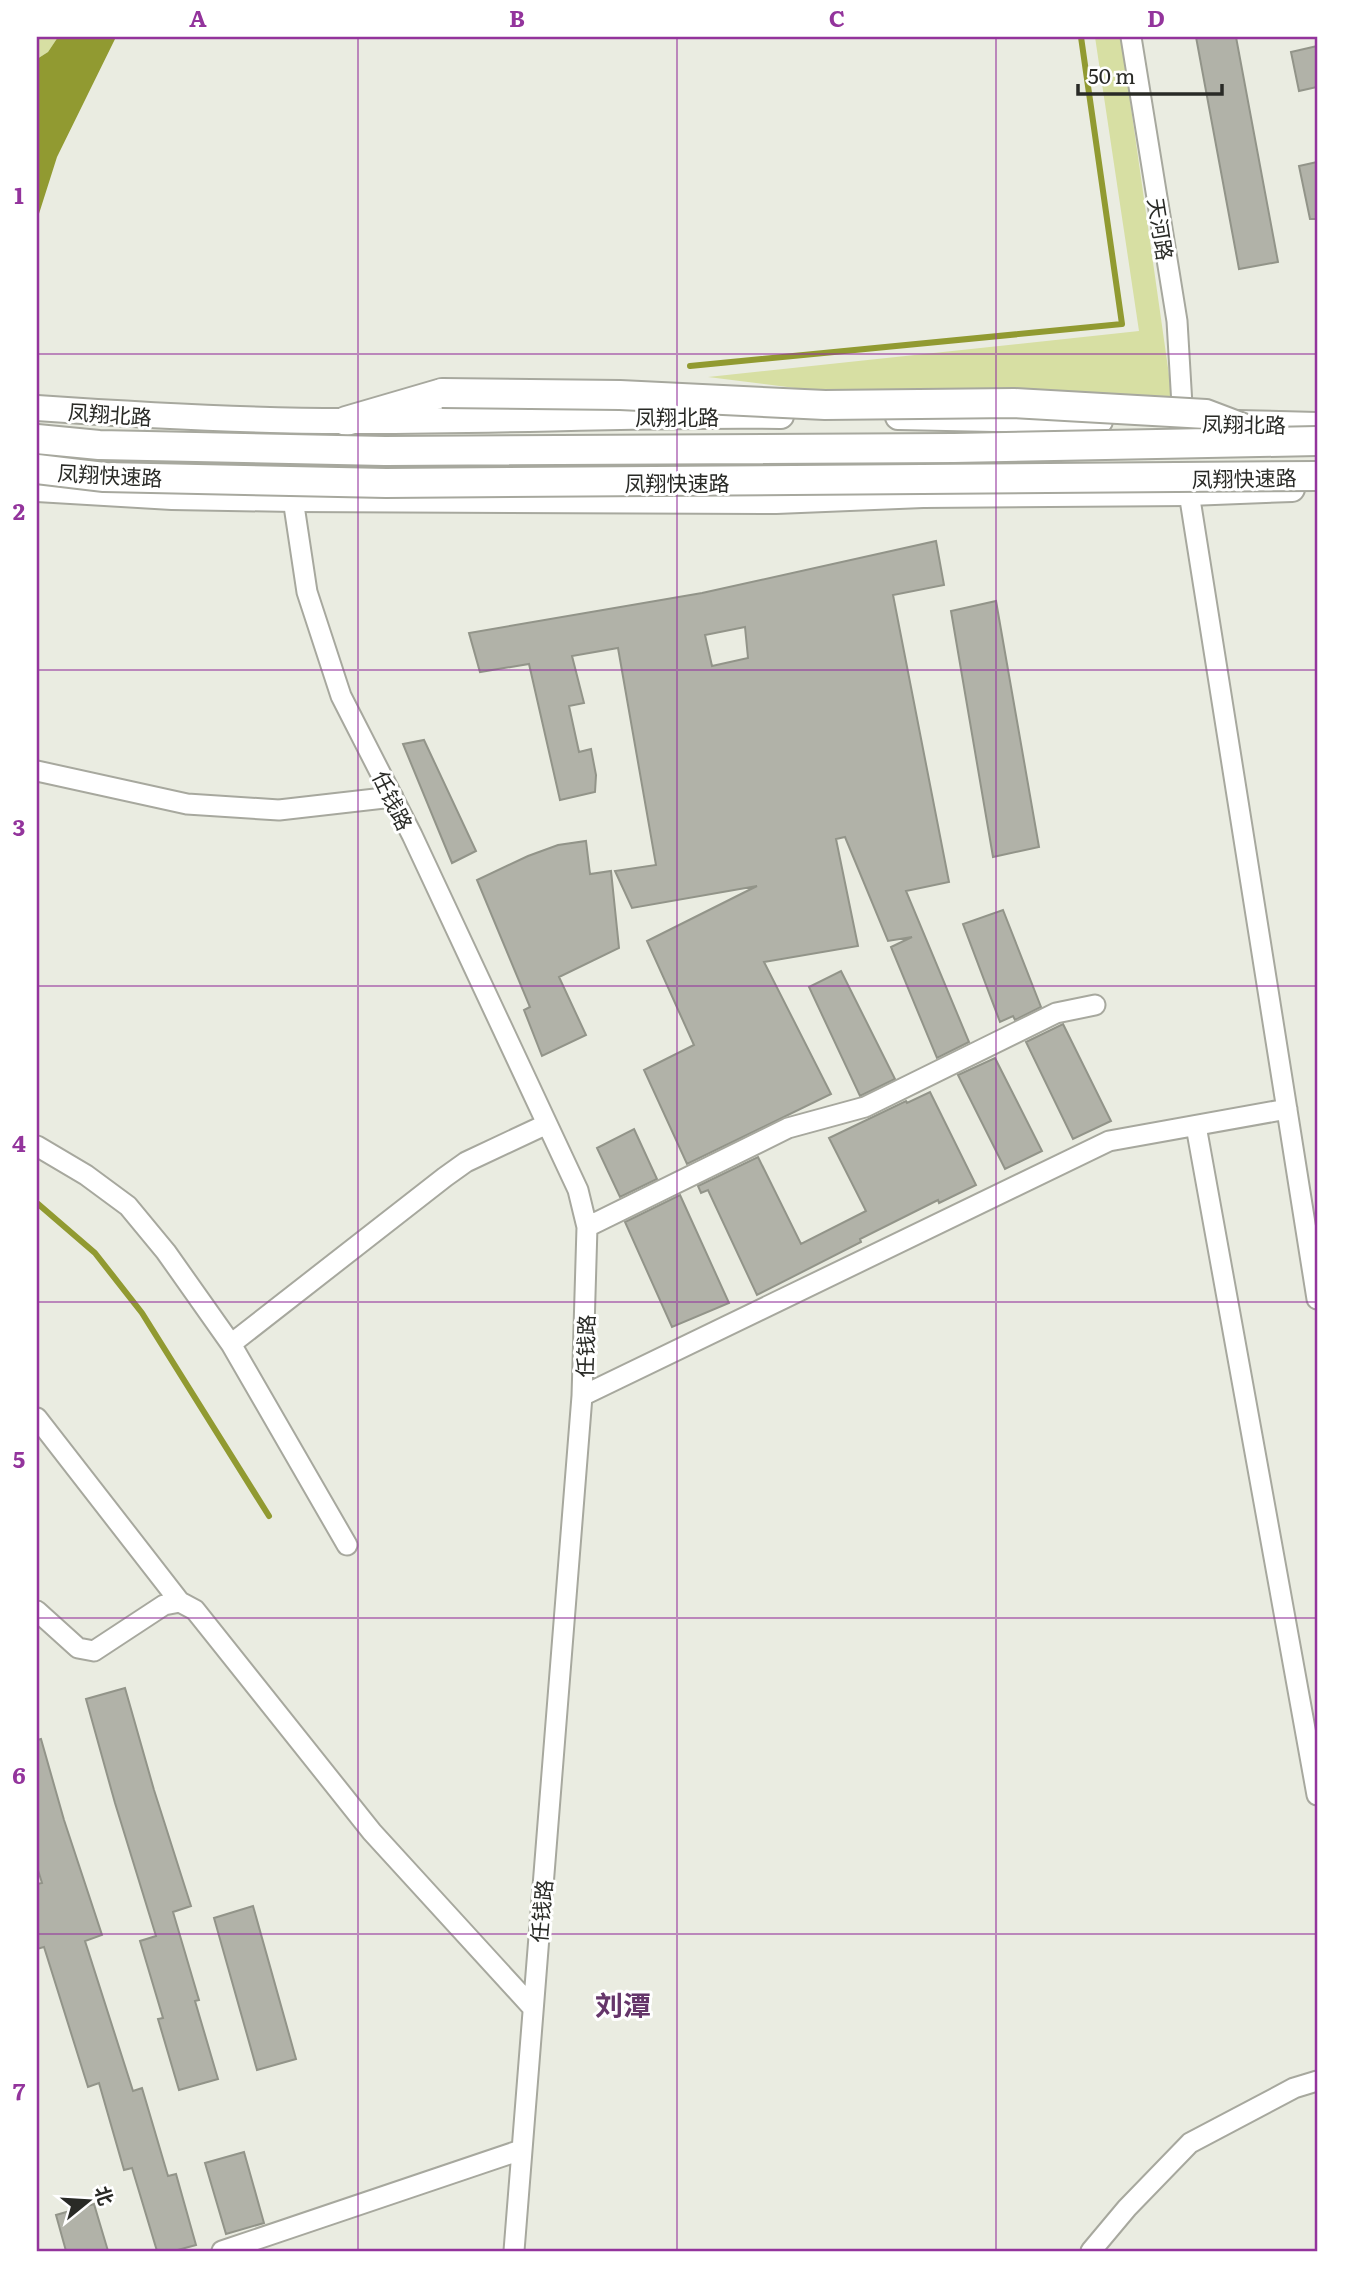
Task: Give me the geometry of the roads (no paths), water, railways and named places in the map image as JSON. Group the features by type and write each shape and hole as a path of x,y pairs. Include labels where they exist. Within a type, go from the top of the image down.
{"highway":[{"path":"346,421 442,393 620,395 825,405 1041,404 1206,414 1277,441"},
{"name":"凤翔快速路","path":"37,439 99,445 386,451 940,448 1317,442"},
{"name":"凤翔快速路","path":"37,470 104,477 386,482 1317,476"}],"main road":[{"name":"凤翔北路","path":"37,408 181,418 346,421 696,415 1317,425"},
{"path":"37,489 172,497 293,499 776,500 923,495 1189,493 1317,488"}],"street":[{"name":"天河路","path":"1131,37 1177,321 1183,422"},
{"path":"1189,493 1317,1300"},
{"name":"任钱路","path":"293,499 307,592 341,696 393,797 578,1190 587,1227 582,1396 514,2251"},
{"path":"37,771 187,804 279,810 393,797"},
{"path":"587,1227 789,1128 865,1107 1056,1013 1095,1005"},
{"path":"582,1396 1109,1141 1287,1110"},
{"path":"231,1344 466,1162 547,1124"},
{"path":"1196,1126 1317,1795"},
{"path":"37,1146 86,1175 128,1206 166,1252 231,1344 347,1545"},
{"path":"37,1418 180,1602 195,1610 372,1832 532,2007"},
{"path":"37,1611 78,1648 94,1651 164,1605 180,1602"},
{"path":"1091,2251 1127,2208 1190,2143 1294,2088 1317,2081"},
{"path":"222,2251 521,2150"}],"waterway":[{"path":"690,366 1122,324 1081,37"},
{"path":"37,1203 95,1253 142,1313 269,1516"}],"district":[{"name":"刘潭","path":"623,2004"}]}
